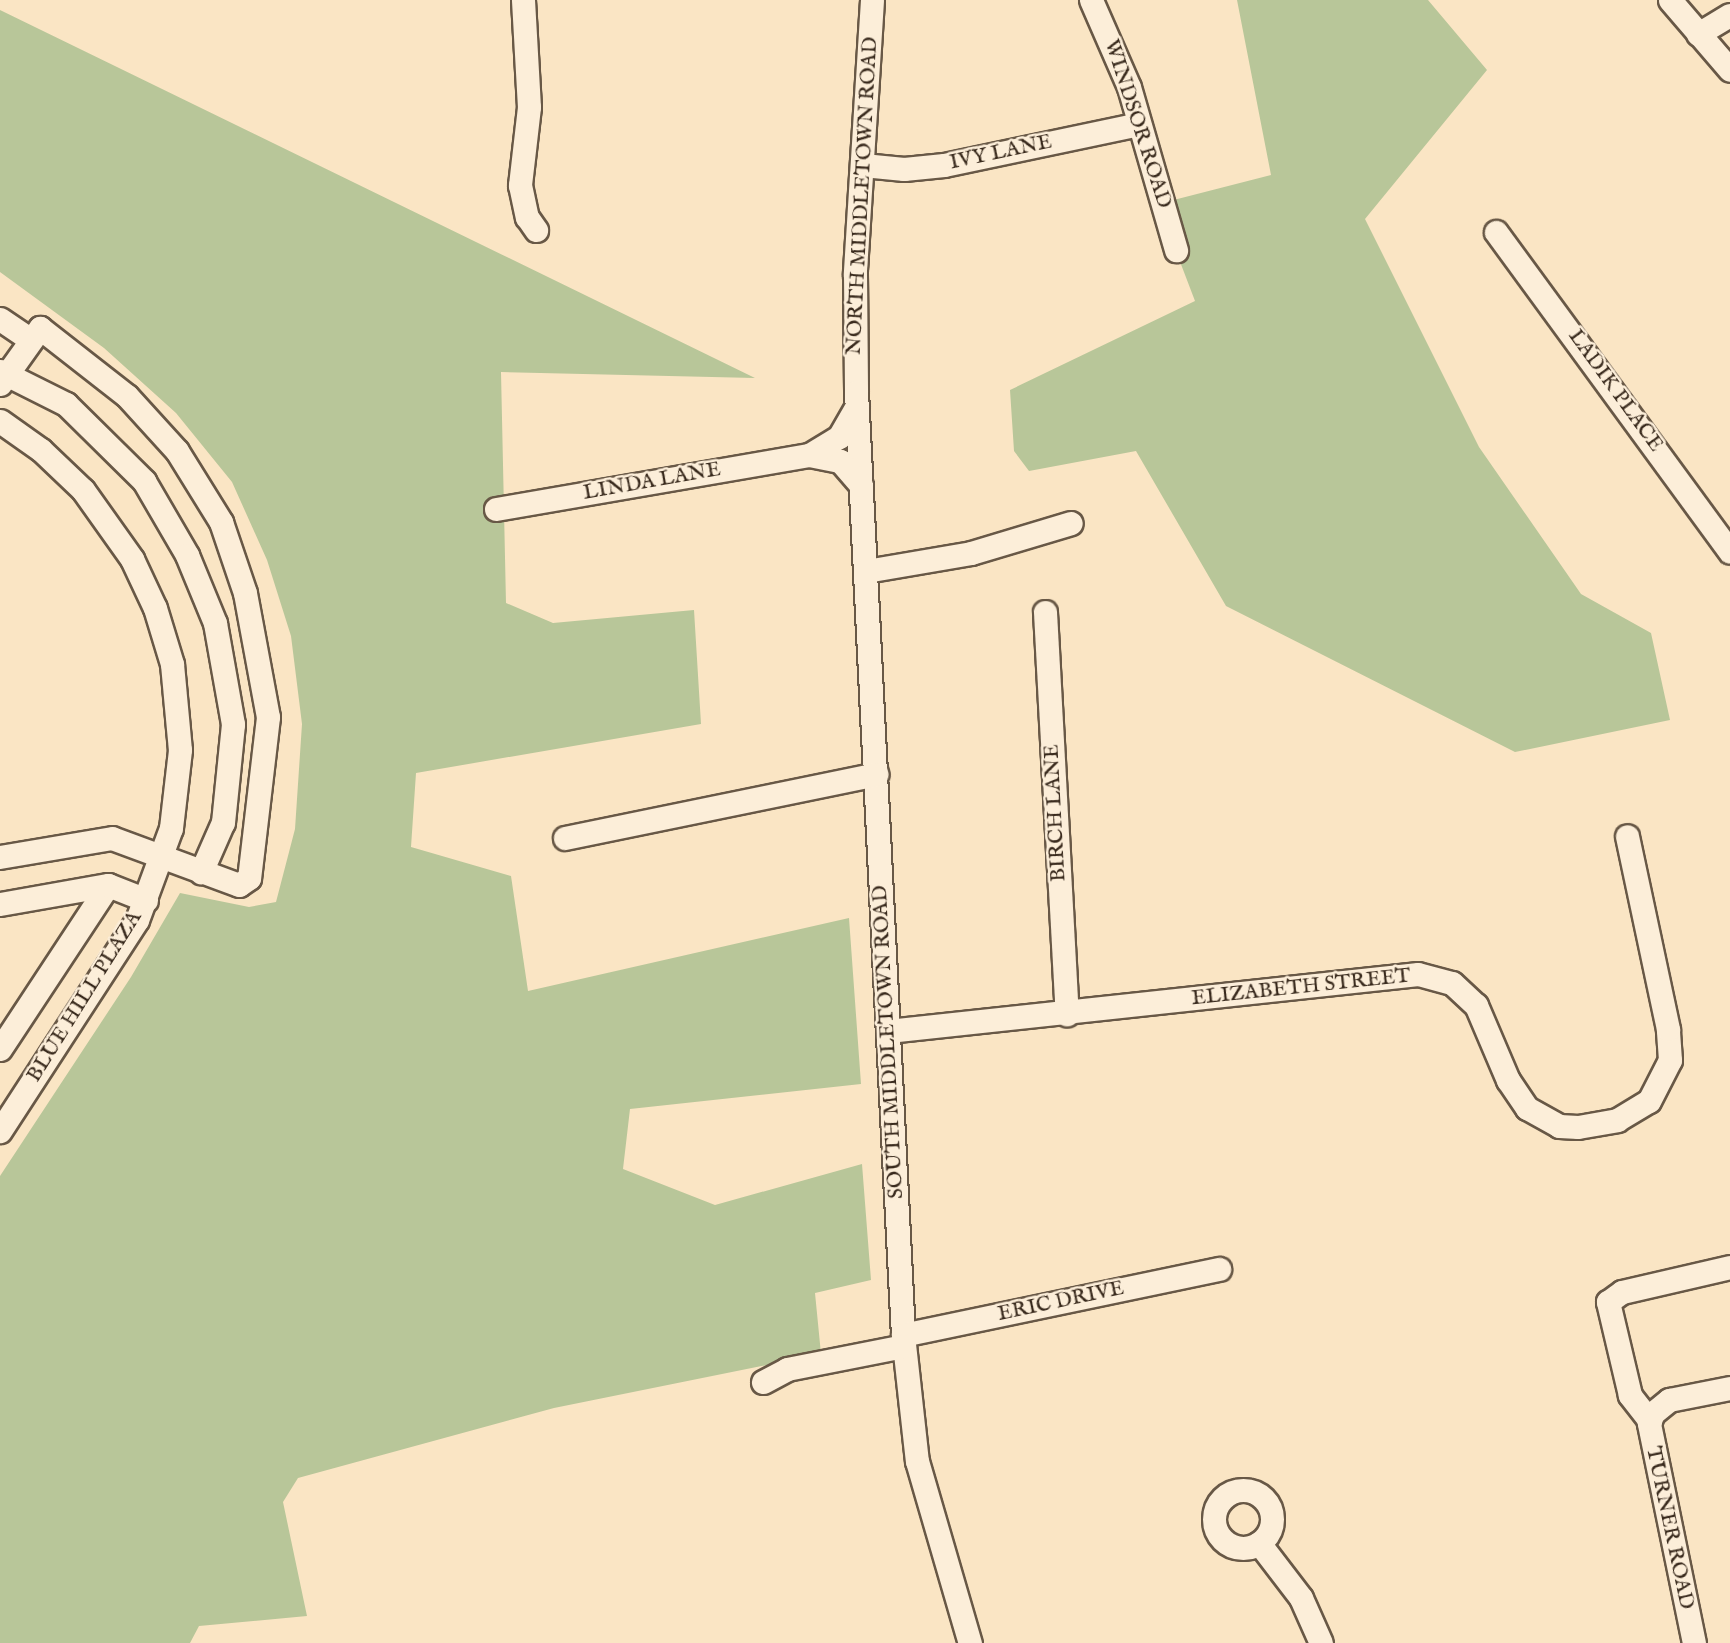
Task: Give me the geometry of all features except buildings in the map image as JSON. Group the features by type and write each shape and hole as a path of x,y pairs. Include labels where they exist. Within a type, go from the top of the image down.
{"street":[{"path":"523,0 529,107 520,185 524,210 536,230"},
{"name":"NORTH MIDDLETOWN ROAD","path":"859,433 855,274 872,0"},
{"name":"WINDSOR ROAD","path":"1091,0 1117,53 1176,250"},
{"path":"1670,0 1730,70"},
{"path":"1698,34 1730,15"},
{"name":"IVY LANE","path":"863,165 904,169 944,165 1138,124"},
{"name":"LADIK PLACE","path":"1496,232 1730,552"},
{"path":"0,319 31,340"},
{"path":"0,857 112,838 162,858 201,872 239,885 249,878 268,717 245,593 220,522 177,451 127,396 40,328 2,377 66,404 144,481 187,555 215,623 233,724 223,822 201,872"},
{"name":"LINDA LANE","path":"496,509 808,455 839,437 857,406"},
{"name":"BLUE HILL PLAZA","path":"0,421 41,450 83,490 127,551 155,608 172,664 180,723 177,790 162,858 146,901 114,959 0,1131"},
{"name":"SOUTH MIDDLETOWN ROAD","path":"859,433 904,1341 917,1461 970,1643"},
{"name":"LINDA LANE","path":"808,455 840,461 861,485"},
{"path":"866,571 971,553 1071,523"},
{"name":"BIRCH LANE","path":"1045,612 1068,1014"},
{"path":"565,838 877,774"},
{"name":"ELIZABETH STREET","path":"888,1031 1068,1014 1399,974 1435,977 1452,983 1476,1005 1508,1080 1527,1108 1559,1125 1578,1128 1617,1120 1649,1101 1670,1060 1668,1029 1628,836"},
{"path":"0,1049 108,886"},
{"path":"0,904 108,886 146,901"},
{"path":"1650,1420 1630,1395 1608,1301 1622,1292 1730,1267"},
{"name":"ERIC DRIVE","path":"763,1382 787,1369 1219,1269"},
{"name":"TURNER ROAD","path":"1694,1643 1650,1420 1660,1404 1669,1400 1730,1388"},
{"path":"1259,1543 1301,1598 1321,1643"}],"green space":[{"path":"1237,0 1428,0 1487,70 1365,219 1479,447 1581,594 1651,633 1670,720 1515,752 1226,606 1136,451 1029,471 1014,451 1010,390 1195,301 1158,204 1271,175"},
{"path":"0,10 755,378 501,372 506,603 553,623 694,610 701,724 416,773 411,847 511,876 528,991 849,918 861,1084 630,1109 623,1169 715,1205 862,1164 871,1280 815,1293 821,1354 554,1408 298,1478 283,1502 307,1616 199,1626 190,1643 0,1643 0,1176 131,977 180,893 249,907 276,902 295,829 302,724 291,636 267,560 232,482 176,413 104,348 0,272"}]}
